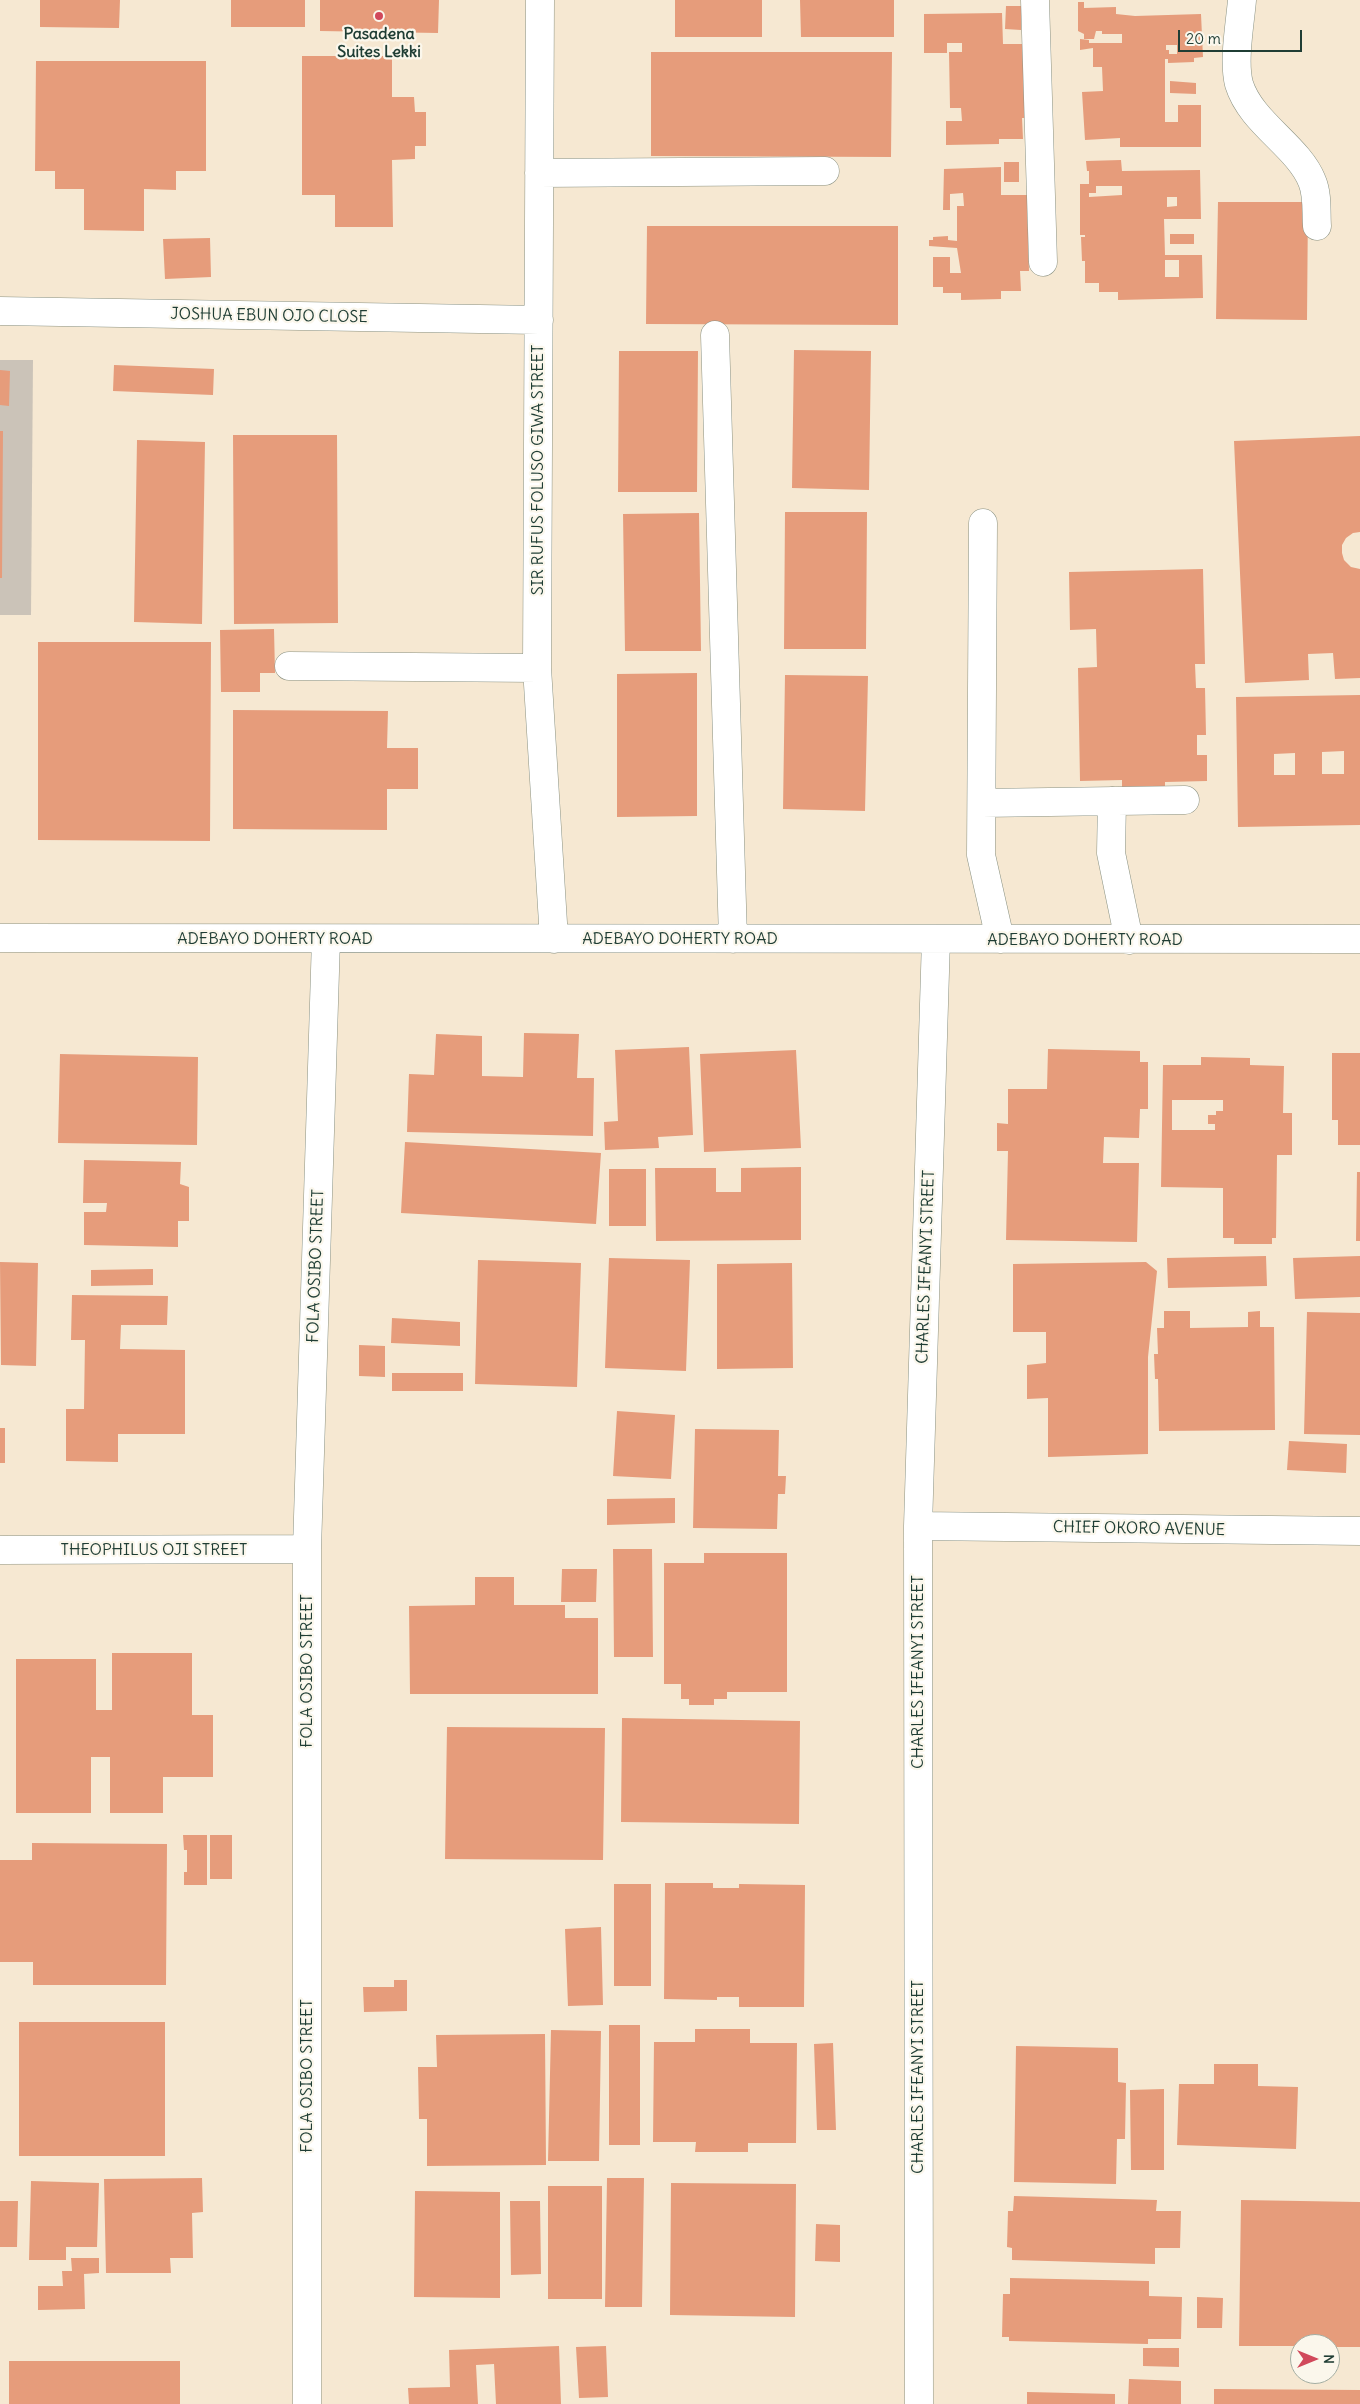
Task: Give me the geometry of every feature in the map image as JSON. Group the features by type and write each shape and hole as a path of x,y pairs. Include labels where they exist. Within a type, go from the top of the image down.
{"street":[{"name":"SIR RUFUS FOLUSO GIWA STREET","path":"540,0 537,668 554,939"},
{"path":"1035,0 1043,262"},
{"path":"1242,0 1238,62 1239,83 1256,114 1308,172 1316,192 1317,226"},
{"path":"539,173 825,171"},
{"name":"JOSHUA EBUN OJO CLOSE","path":"0,311 539,320"},
{"path":"715,335 733,939"},
{"path":"984,523 981,855 1000,939"},
{"path":"289,666 537,668"},
{"path":"982,802 1185,800"},
{"path":"1112,801 1111,853 1128,940"},
{"name":"ADEBAYO DOHERTY ROAD","path":"0,938 1360,939"},
{"name":"FOLA OSIBO STREET","path":"307,2404 307,1549 326,939"},
{"name":"CHARLES IFEANYI STREET","path":"919,2404 918,1526 936,939"},
{"name":"CHIEF OKORO AVENUE","path":"918,1526 1360,1531"},
{"name":"THEOPHILUS OJI STREET","path":"0,1550 307,1549"}],"shaded area":[{"path":"0,360 33,360 31,615 0,615"}],"building":[{"path":"40,0 120,0 119,28 40,27"},
{"path":"231,0 305,0 305,27 231,27"},
{"name":"Pasadena Suites Lekki","path":"320,0 439,0 438,33 320,31"},
{"path":"675,0 762,0 762,37 675,37"},
{"path":"800,0 894,0 894,37 801,37"},
{"path":"1078,2 1084,2 1084,8 1116,7 1116,14 1135,16 1201,14 1203,57 1194,58 1194,62 1168,63 1168,59 1165,59 1165,122 1178,122 1178,105 1201,105 1201,147 1120,147 1120,138 1085,140 1082,92 1103,91 1102,67 1093,67 1093,48 1080,50 1080,39 1089,40 1089,43 1122,43 1122,34 1102,34 1102,31 1096,31 1094,39 1084,39 1084,34 1078,31","holes":["1166,45 1177,45 1177,54 1169,54 1169,50 1166,50"]},
{"path":"1006,6 1021,6 1021,30 1005,29"},
{"path":"1002,13 1003,44 1027,44 1029,118 1022,118 1023,139 999,139 999,144 946,145 946,121 962,121 961,108 950,108 949,52 962,52 962,43 947,43 947,53 924,53 924,14"},
{"path":"651,52 892,52 891,157 651,156"},
{"path":"302,56 392,56 392,97 414,97 415,112 426,112 426,146 415,146 415,159 392,160 393,227 335,227 335,195 302,195"},
{"path":"36,61 206,61 206,171 176,171 176,190 144,189 144,231 84,230 84,189 55,189 55,171 35,171"},
{"path":"1170,81 1196,83 1196,94 1170,93"},
{"path":"1121,160 1122,171 1200,170 1201,219 1164,219 1165,255 1202,255 1203,298 1118,300 1118,292 1099,292 1099,283 1085,283 1085,261 1082,261 1081,237 1085,237 1085,235 1080,235 1080,184 1089,184 1089,171 1087,171 1086,161","holes":["1096,186 1122,186 1122,195 1089,197 1089,193 1096,193","1167,197 1177,197 1177,206 1167,207","1165,260 1179,260 1179,277 1165,277"]},
{"path":"1004,162 1019,162 1019,182 1004,182"},
{"path":"1001,167 1001,195 1027,195 1029,271 1020,271 1021,291 1001,291 1001,299 961,300 961,293 943,293 943,287 933,287 933,257 950,257 950,273 961,273 957,248 929,246 929,240 933,240 933,237 948,236 948,240 957,241 957,206 964,206 963,193 950,194 950,210 943,210 944,169"},
{"path":"1218,202 1308,202 1307,320 1216,319"},
{"path":"647,226 898,226 898,325 646,324"},
{"path":"1170,234 1194,234 1194,244 1170,244"},
{"path":"210,238 211,277 165,279 163,239"},
{"path":"794,350 871,351 869,490 792,488"},
{"path":"619,351 698,351 697,492 618,492"},
{"path":"114,365 214,369 213,395 113,391"},
{"path":"0,370 10,371 9,406 0,405"},
{"path":"0,431 3,431 2,578 0,578"},
{"path":"233,435 337,435 338,623 234,624"},
{"path":"1360,436 1360,532 1353,533 1346,538 1342,545 1342,553 1344,560 1351,567 1360,569 1360,678 1335,679 1333,653 1308,654 1309,680 1245,683 1234,441"},
{"path":"137,440 205,442 202,624 134,622"},
{"path":"785,512 867,512 866,649 784,649"},
{"path":"699,513 701,651 625,651 623,514"},
{"path":"1203,569 1205,664 1195,664 1196,688 1205,688 1206,735 1197,735 1197,755 1207,755 1207,781 1165,782 1165,790 1122,791 1122,780 1080,781 1078,668 1097,667 1096,629 1070,630 1069,572"},
{"path":"274,629 275,673 260,673 260,692 221,692 220,630"},
{"path":"38,642 211,642 210,841 38,840"},
{"path":"697,673 697,816 617,817 617,674"},
{"path":"785,675 868,676 865,811 783,809"},
{"path":"1360,695 1360,825 1238,827 1236,697","holes":["1344,751 1344,774 1322,774 1322,752","1295,753 1295,775 1274,775 1274,754"]},
{"path":"233,710 388,711 387,748 418,748 418,789 387,789 387,830 233,829"},
{"path":"524,1033 579,1034 577,1078 594,1078 593,1136 407,1132 409,1074 434,1075 436,1034 482,1036 482,1076 523,1077"},
{"path":"689,1047 693,1135 658,1137 659,1148 605,1150 604,1122 618,1121 615,1050"},
{"path":"1048,1049 1140,1051 1140,1062 1148,1062 1148,1109 1140,1109 1139,1138 1104,1137 1103,1163 1139,1163 1137,1242 1006,1240 1008,1151 997,1151 997,1123 1008,1124 1008,1089 1047,1089"},
{"path":"796,1050 801,1148 704,1152 700,1054"},
{"path":"1332,1053 1360,1053 1360,1145 1338,1145 1338,1120 1332,1120"},
{"path":"60,1054 198,1057 197,1145 58,1143"},
{"path":"1201,1057 1250,1058 1250,1065 1284,1066 1283,1113 1292,1113 1292,1155 1277,1155 1276,1238 1272,1238 1272,1244 1234,1244 1234,1238 1223,1238 1223,1188 1161,1187 1163,1065 1201,1065","holes":["1172,1100 1223,1100 1223,1111 1216,1111 1216,1115 1208,1115 1208,1124 1215,1124 1215,1130 1172,1130"]},
{"path":"405,1142 601,1153 596,1224 401,1213"},
{"path":"84,1160 181,1162 180,1184 189,1187 189,1221 178,1221 178,1247 84,1245 84,1212 106,1212 107,1203 83,1203"},
{"path":"801,1167 801,1240 656,1241 655,1168 716,1168 716,1192 741,1192 741,1168"},
{"path":"609,1169 646,1169 646,1226 609,1226"},
{"path":"1357,1172 1360,1172 1360,1241 1356,1241"},
{"path":"1266,1256 1267,1286 1168,1288 1167,1258"},
{"path":"1360,1256 1360,1297 1295,1299 1293,1258"},
{"path":"609,1258 690,1260 686,1371 605,1368"},
{"path":"478,1260 581,1263 577,1387 475,1384"},
{"path":"0,1262 38,1263 36,1366 1,1365"},
{"path":"1146,1262 1157,1271 1148,1357 1148,1454 1048,1457 1048,1398 1027,1399 1027,1365 1046,1363 1046,1332 1013,1332 1013,1264"},
{"path":"792,1263 793,1368 717,1369 717,1264"},
{"path":"153,1269 153,1285 91,1286 91,1270"},
{"path":"72,1295 168,1296 167,1325 121,1325 120,1349 185,1350 185,1434 118,1434 118,1462 66,1461 66,1409 84,1409 85,1340 71,1340"},
{"path":"1164,1311 1190,1311 1190,1328 1248,1327 1248,1312 1260,1311 1260,1327 1274,1327 1275,1430 1159,1431 1158,1379 1155,1379 1154,1354 1158,1354 1157,1328 1164,1328"},
{"path":"1307,1312 1360,1313 1360,1435 1304,1434"},
{"path":"392,1318 460,1322 460,1346 391,1343"},
{"path":"359,1345 385,1346 385,1377 359,1376"},
{"path":"392,1373 463,1373 463,1391 392,1391"},
{"path":"617,1411 675,1415 671,1479 613,1476"},
{"path":"0,1428 5,1428 5,1463 0,1463"},
{"path":"695,1429 779,1430 778,1476 786,1476 785,1494 778,1494 777,1529 693,1528"},
{"path":"1289,1441 1347,1444 1346,1473 1287,1470"},
{"path":"675,1498 675,1523 607,1525 607,1499"},
{"path":"613,1549 652,1549 653,1657 614,1657"},
{"path":"704,1553 787,1553 787,1692 727,1692 727,1699 714,1699 714,1705 689,1705 689,1699 681,1699 681,1684 664,1684 664,1563 704,1563"},
{"path":"562,1569 597,1569 596,1602 561,1602"},
{"path":"475,1577 514,1577 514,1605 565,1605 565,1618 598,1618 598,1694 410,1694 409,1606 475,1605"},
{"path":"112,1653 192,1653 192,1715 213,1715 213,1777 163,1777 163,1813 110,1813 110,1757 91,1757 91,1813 16,1813 16,1659 96,1659 96,1710 112,1710"},
{"path":"622,1718 800,1721 799,1824 621,1822"},
{"path":"447,1727 605,1728 603,1860 445,1859"},
{"path":"183,1835 207,1835 207,1885 184,1885 184,1872 187,1872 187,1850 184,1850"},
{"path":"210,1835 232,1835 232,1879 210,1879"},
{"path":"32,1843 167,1844 166,1985 33,1985 33,1962 0,1962 0,1860 32,1860"},
{"path":"665,1883 713,1883 713,1888 739,1888 739,1884 805,1885 804,2007 739,2007 739,1997 717,1997 717,2000 664,1999"},
{"path":"614,1884 651,1884 651,1986 614,1986"},
{"path":"601,1927 603,2005 568,2006 565,1929"},
{"path":"394,1980 407,1980 407,2011 364,2012 363,1987 394,1987"},
{"path":"19,2022 165,2022 165,2156 19,2156"},
{"path":"609,2025 640,2025 640,2145 609,2145"},
{"path":"695,2029 750,2029 750,2043 797,2043 796,2143 748,2143 748,2152 695,2152 696,2142 653,2142 654,2042 695,2042"},
{"path":"551,2030 601,2031 599,2161 548,2161"},
{"path":"545,2034 546,2165 427,2166 427,2119 419,2119 418,2067 437,2067 436,2035"},
{"path":"833,2043 836,2130 817,2130 814,2044"},
{"path":"1016,2046 1118,2048 1118,2082 1126,2083 1125,2139 1117,2139 1116,2184 1014,2182"},
{"path":"1214,2064 1258,2064 1258,2086 1298,2087 1296,2149 1177,2145 1179,2084 1214,2084"},
{"path":"1164,2089 1164,2170 1131,2170 1130,2090"},
{"path":"202,2178 203,2212 192,2213 193,2258 170,2258 171,2273 106,2273 104,2179"},
{"path":"607,2178 644,2178 642,2307 605,2307"},
{"path":"31,2181 99,2183 97,2247 66,2247 66,2260 29,2260"},
{"path":"671,2183 796,2184 795,2317 670,2315"},
{"path":"548,2186 602,2186 602,2299 548,2299"},
{"path":"415,2191 500,2192 500,2298 414,2297"},
{"path":"1014,2196 1157,2200 1156,2211 1181,2211 1180,2248 1155,2248 1155,2264 1012,2260 1012,2248 1007,2247 1008,2211 1013,2211"},
{"path":"1241,2200 1360,2202 1360,2347 1340,2347 1340,2334 1290,2334 1290,2346 1239,2346"},
{"path":"0,2201 18,2201 17,2247 0,2247"},
{"path":"510,2201 540,2201 541,2274 511,2275"},
{"path":"816,2224 840,2225 840,2262 815,2261"},
{"path":"71,2258 99,2258 99,2273 84,2274 85,2309 38,2310 38,2286 63,2286 62,2271 72,2271"},
{"path":"1010,2278 1149,2281 1149,2296 1182,2297 1181,2339 1148,2339 1148,2344 1009,2341 1009,2337 1002,2337 1003,2294 1010,2294"},
{"path":"1197,2297 1223,2298 1222,2328 1197,2328"},
{"path":"559,2346 561,2404 496,2404 494,2364 476,2365 478,2404 409,2404 408,2388 450,2387 449,2350"},
{"path":"606,2346 608,2397 579,2398 576,2347"},
{"path":"1143,2348 1179,2348 1179,2367 1143,2366"},
{"path":"9,2361 180,2361 180,2404 9,2404"},
{"path":"1129,2379 1181,2381 1181,2404 1128,2404"},
{"path":"1214,2389 1360,2390 1360,2404 1214,2404"},
{"path":"1027,2392 1115,2394 1115,2404 1027,2404"}],"place":[{"name":"Pasadena Suites Lekki","path":"379,16"}]}
